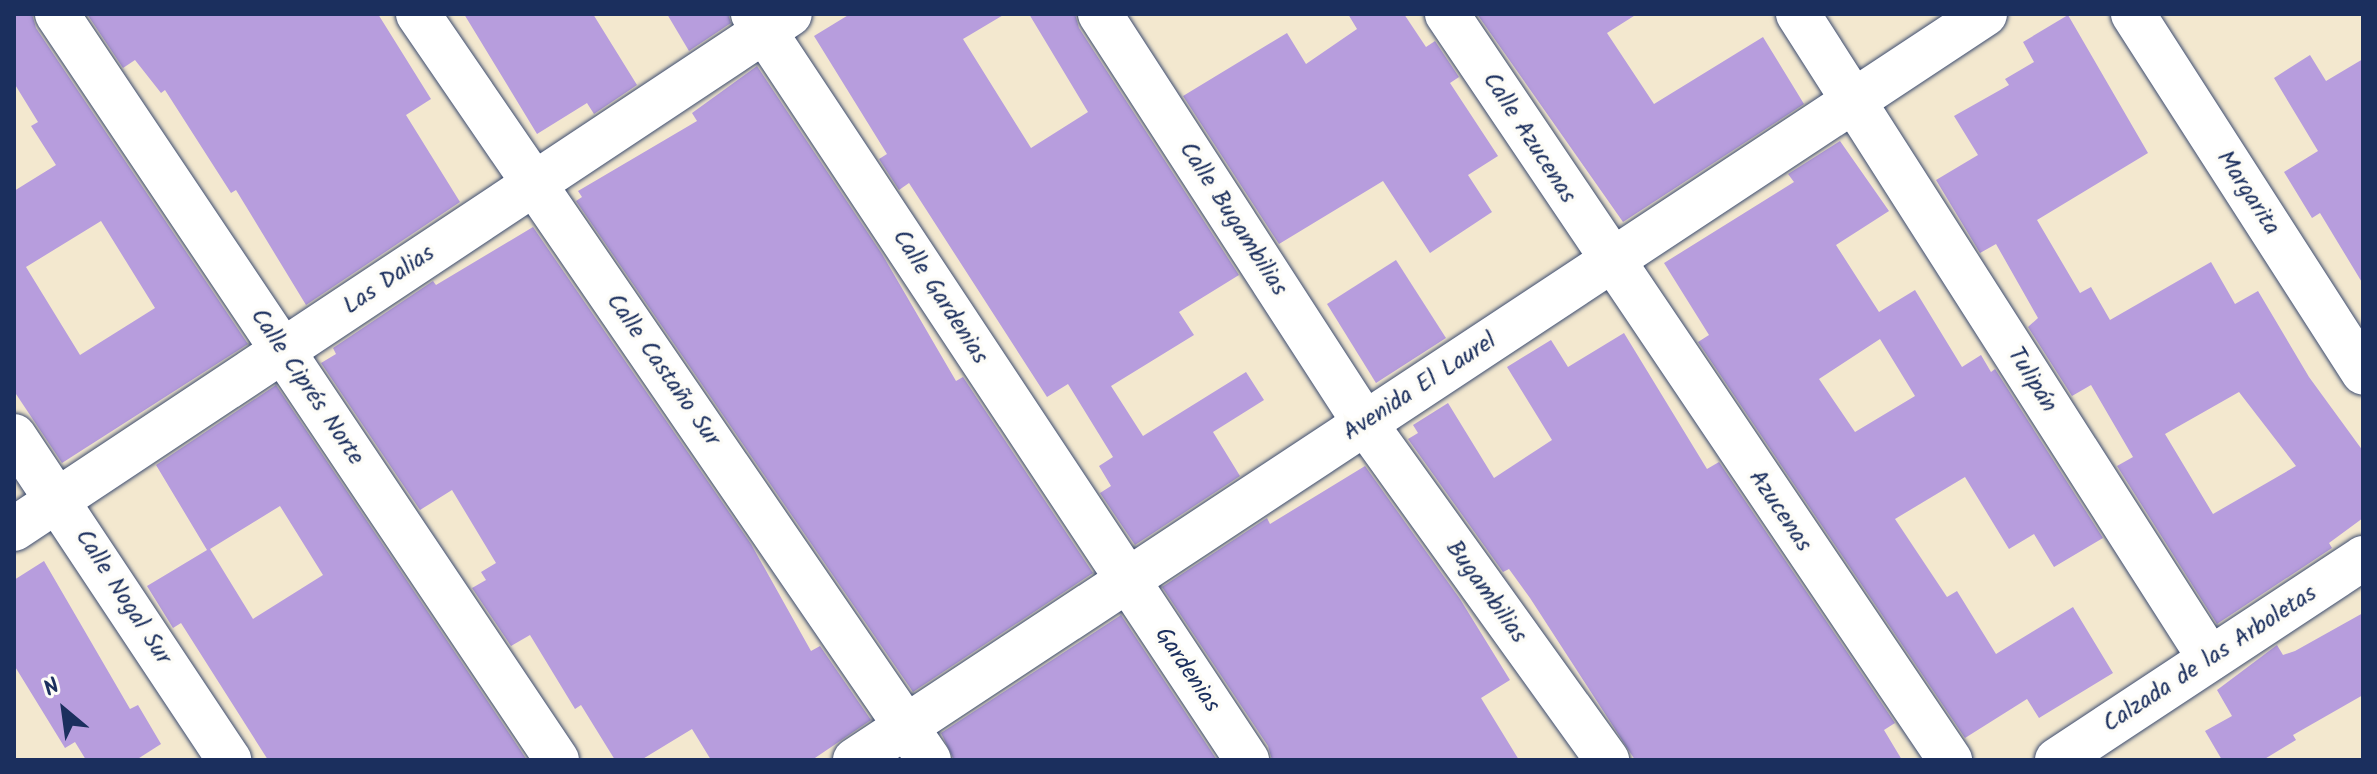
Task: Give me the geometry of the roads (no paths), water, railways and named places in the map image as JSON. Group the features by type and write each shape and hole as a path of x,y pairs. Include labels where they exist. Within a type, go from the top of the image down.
{"street":[{"name":"Calle Ciprés Norte","path":"57,14 557,760"},
{"name":"Calle Castaño Sur","path":"418,14 918,743"},
{"name":"Calle Bugambilias","path":"1100,14 1365,423"},
{"name":"Calle Azucenas","path":"1447,14 1610,262"},
{"name":"Tulipán","path":"1798,14 2210,659"},
{"name":"Avenida El Laurel","path":"855,760 918,743 1127,580 1985,14"},
{"name":"Margarita","path":"2133,14 2363,372"},
{"name":"Las Dalias","path":"14,529 535,184 769,20"},
{"name":"Calle Gardenias","path":"769,20 1127,580"},
{"name":"Azucenas","path":"1610,262 1950,760"},
{"name":"Bugambilias","path":"1365,423 1607,760"},
{"name":"Calle Nogal Sur","path":"14,436 229,760"},
{"name":"Calzada de las Arboletas","path":"2057,760 2363,558"},
{"name":"Gardenias","path":"1127,580 1247,760"}]}
